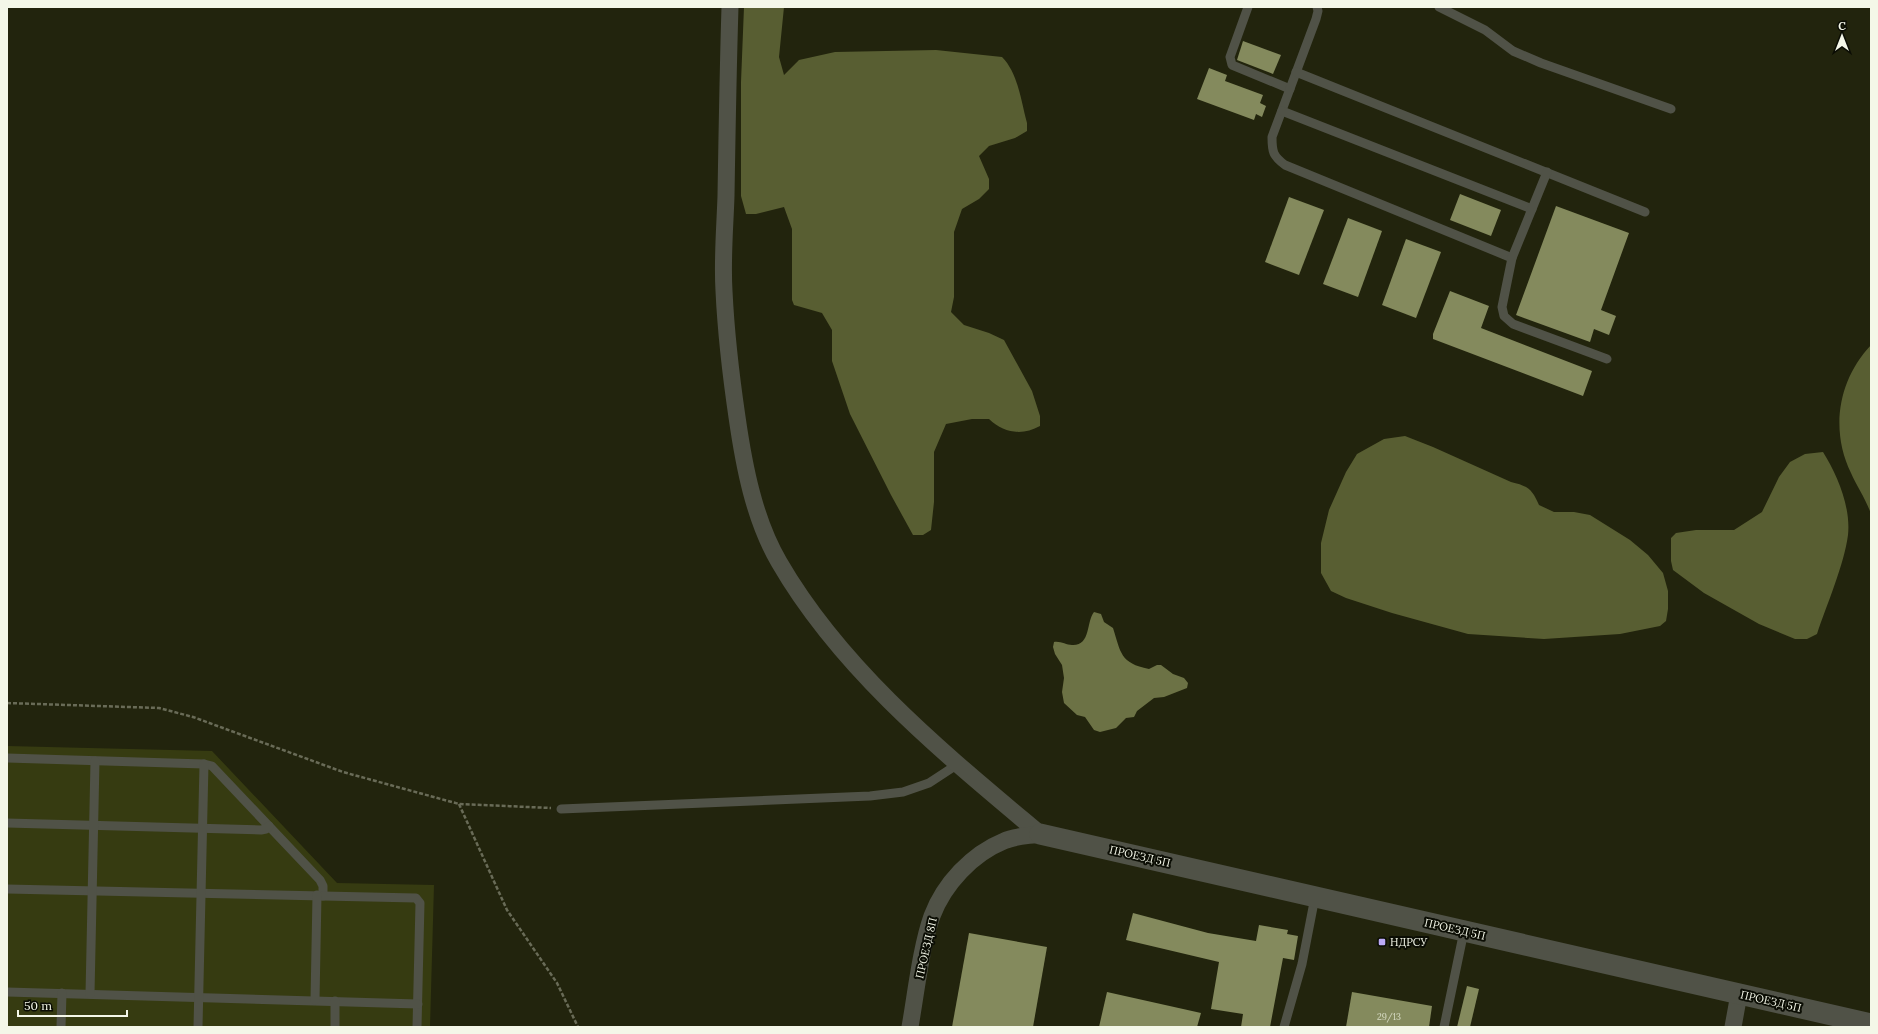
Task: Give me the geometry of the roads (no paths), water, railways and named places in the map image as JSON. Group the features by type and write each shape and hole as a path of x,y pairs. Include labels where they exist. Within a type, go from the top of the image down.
{"street":[{"path":"730,7 724,289 732,381 743,459 760,520 778,561 809,607 849,657 896,706 958,764 1040,834"},
{"name":"ПРОЕЗД 5П","path":"1040,834 1871,1024"},
{"name":"ПРОЕЗД 8П","path":"910,1027 925,945 932,916 946,888 964,868 983,851 1005,840 1040,834"},
{"path":"1733,1027 1739,994"}],"lane":[{"path":"1248,7 1230,57 1232,65 1290,89"},
{"path":"1317,7 1318,11 1316,19 1272,137 1272,148 1276,158 1285,165 1512,258"},
{"path":"1439,7 1485,30 1513,51 1541,64 1671,109"},
{"path":"1296,72 1645,212"},
{"path":"1282,110 1532,208"},
{"path":"1547,172 1512,258 1502,308 1504,316 1513,324 1607,359"},
{"path":"7,758 204,764 212,766 320,880 323,886 320,896 315,1000"},
{"path":"90,994 95,761"},
{"path":"198,1027 204,764"},
{"path":"561,809 877,795 903,792 929,783 958,764"},
{"path":"7,823 261,830 266,829 269,826"},
{"path":"7,889 201,892 419,899 418,1027"},
{"path":"1284,1027 1302,964 1315,897"},
{"path":"1444,1027 1464,931"},
{"path":"7,992 418,1004"},
{"path":"61,1027 62,993"},
{"path":"334,1027 335,1001"}],"place":[{"name":"НДРСУ","path":"1382,942"}]}
